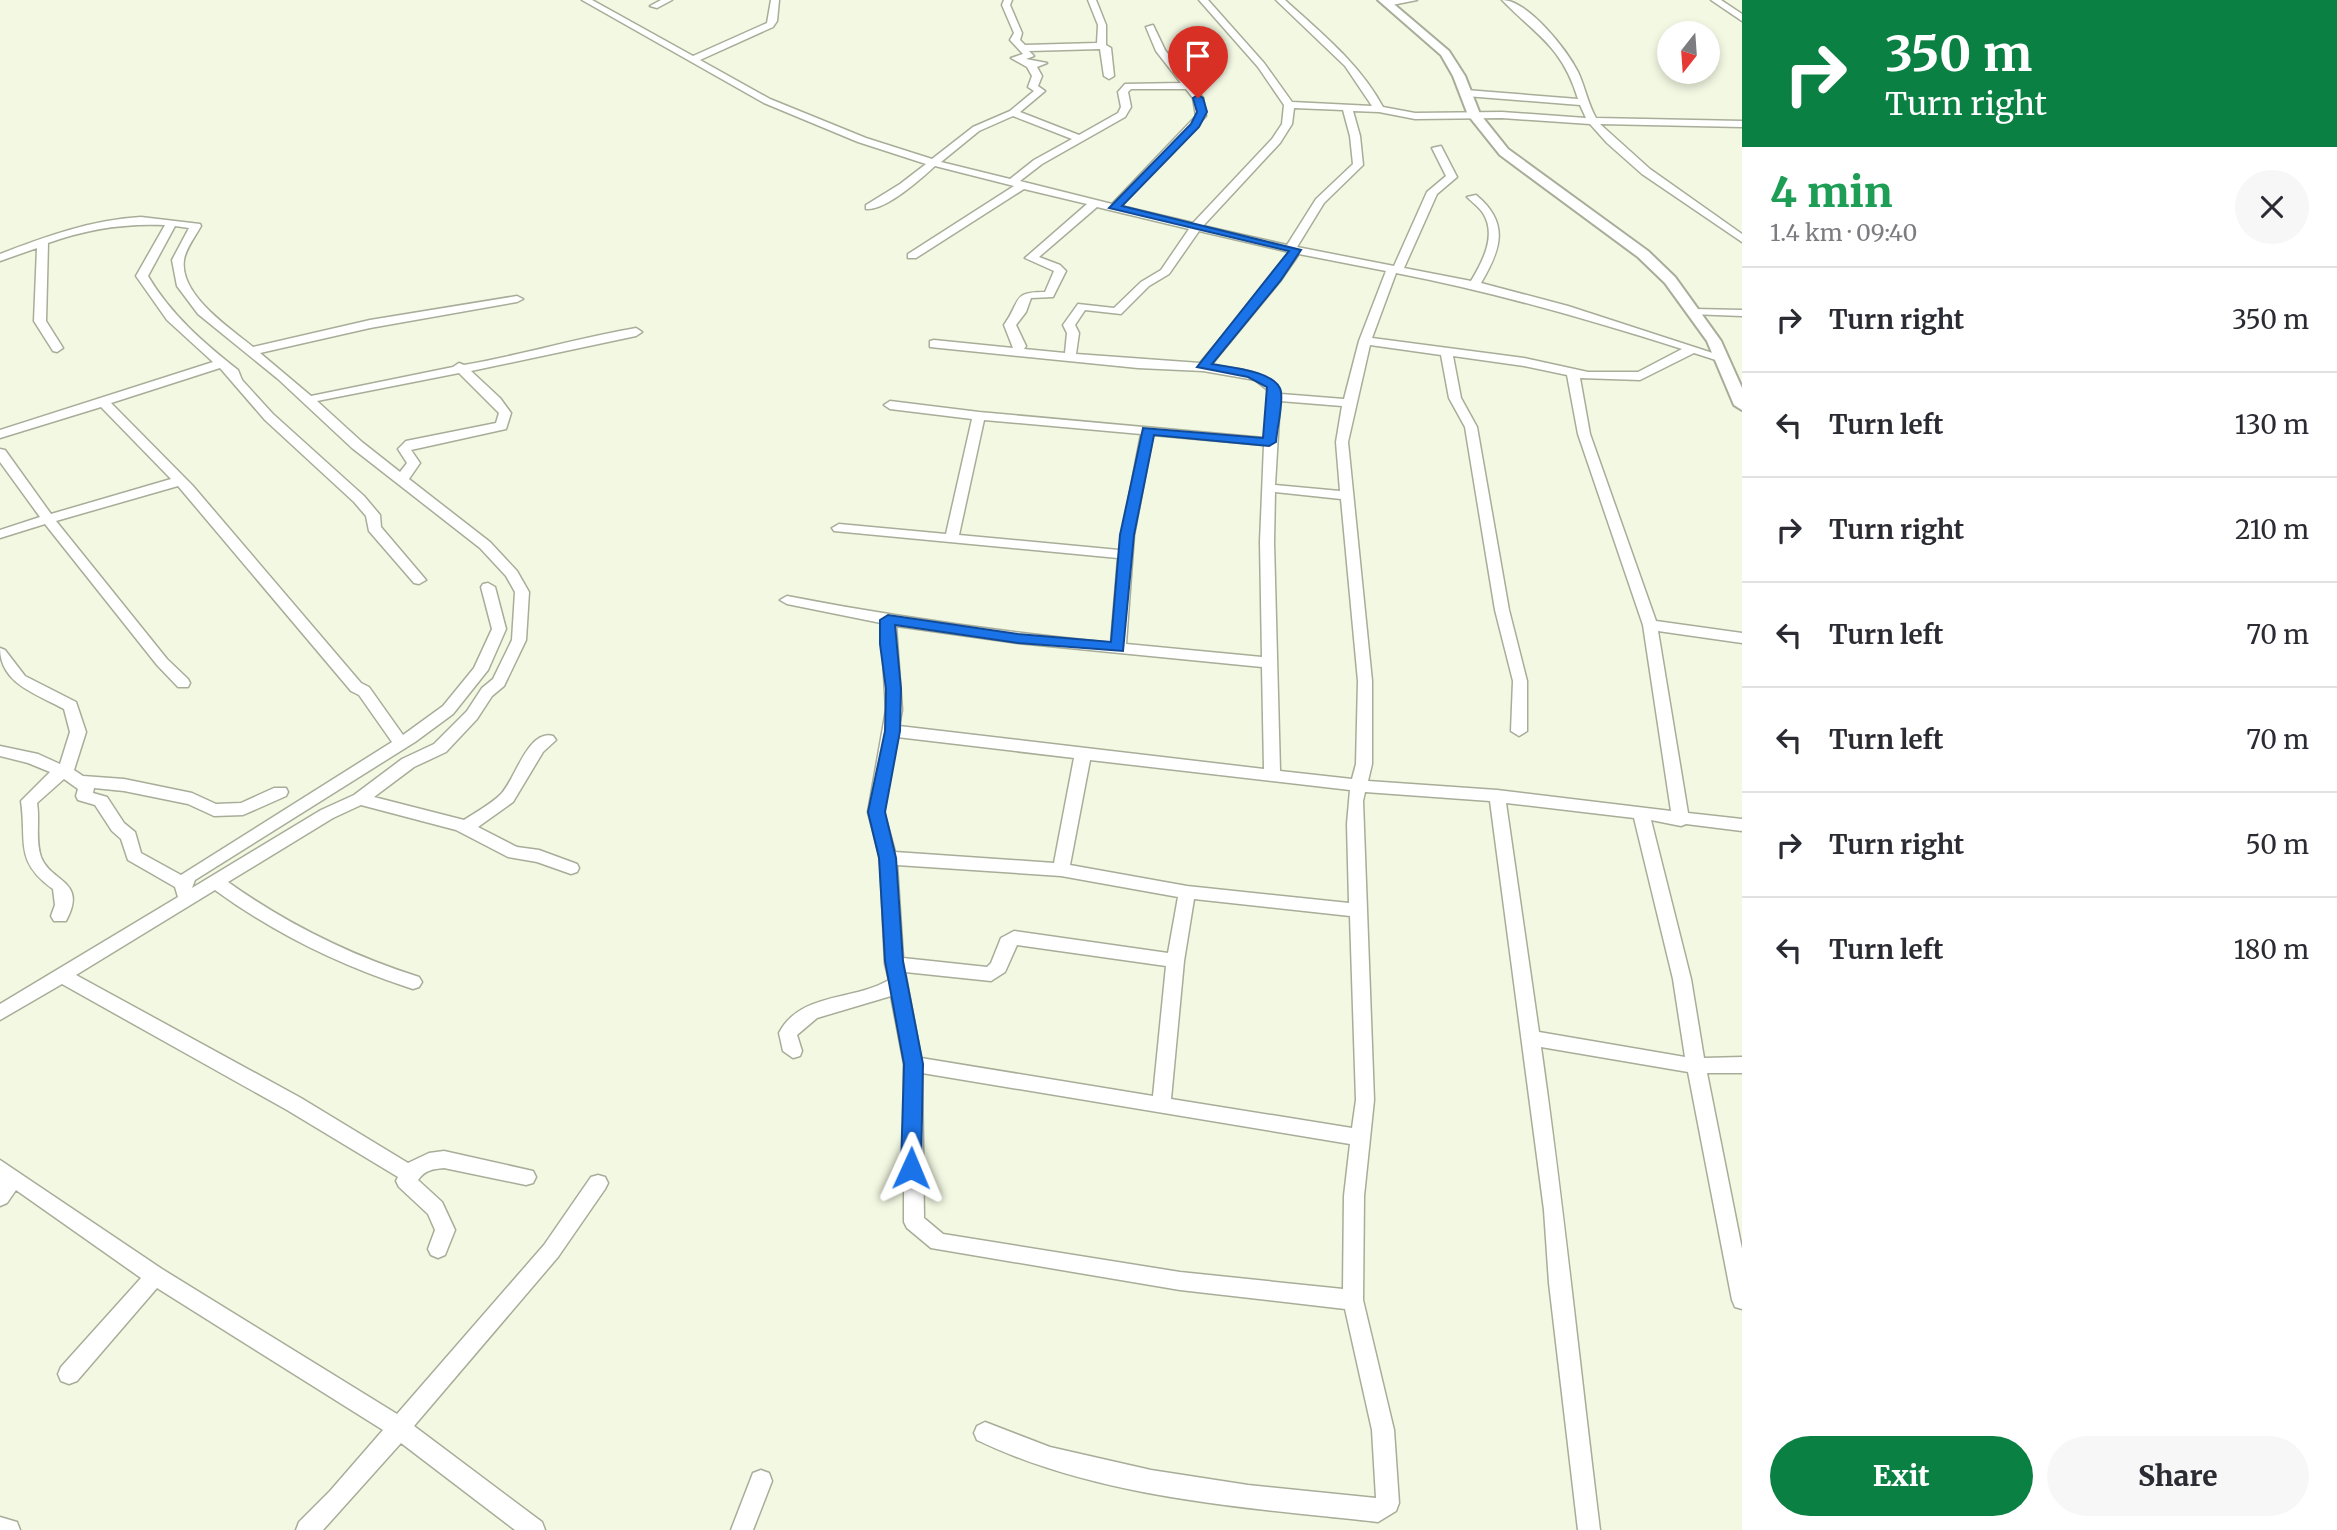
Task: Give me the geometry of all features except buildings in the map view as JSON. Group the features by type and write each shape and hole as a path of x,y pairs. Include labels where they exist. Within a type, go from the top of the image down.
{"street":[{"path":"586,0 767,101 824,126 934,162 1095,204 1293,249 1474,285 1663,338 1722,358"},
{"path":"654,6 668,0"},
{"path":"692,60 770,25 773,21 775,0"},
{"path":"1008,0 1006,5 1018,33 1015,40 1029,56 1016,58 1031,65 1042,63"},
{"path":"1092,0 1102,25 1101,47"},
{"path":"1070,358 1073,333 1069,325 1082,306 1117,312 1145,284 1171,266 1196,227 1276,141 1287,124 1289,105 1254,56 1203,0"},
{"path":"1280,0 1341,58 1368,89 1379,109"},
{"path":"1385,2 1413,0"},
{"path":"1506,0 1559,49 1575,75 1583,102 1593,121 1654,177 1712,215 1742,239"},
{"path":"1715,0 1742,18"},
{"path":"1385,2 1445,53 1474,115 1515,162 1654,264 1714,341 1742,405"},
{"path":"1114,208 1200,119 1202,107 1161,51 1150,27"},
{"path":"1024,48 1106,48 1109,76"},
{"path":"870,206 914,180 976,130 1013,113 1040,91 1033,87 1037,76 1031,65"},
{"path":"912,256 1018,183 1038,162 1122,115 1126,107 1123,92 1128,86 1188,86"},
{"path":"1466,93 1583,102"},
{"path":"1289,105 1379,109 1406,116 1474,115 1742,124"},
{"path":"1203,367 1277,278 1320,201 1358,165 1355,136 1347,108"},
{"path":"1013,113 1081,139"},
{"path":"985,1433 1012,1447 1129,1477 1270,1501 1382,1510 1388,1503 1383,1430 1353,1300 1351,1234 1361,1138 1365,1053 1357,910 1355,802 1360,786 1366,737 1366,681 1342,442 1347,403 1365,341 1432,192 1452,177 1437,148"},
{"path":"1472,197 1486,206 1494,224 1490,258 1474,285"},
{"path":"1017,351 1020,346 1010,325 1020,312 1026,295 1049,295 1060,271 1031,258 1095,204"},
{"path":"0,258 121,219 196,226 178,260 183,286 202,312 252,351 333,426 485,545 512,574 522,592 523,617 519,640 503,676 472,715 440,748 408,763 360,799 327,814 215,882 188,890 0,1013"},
{"path":"172,222 142,276 157,303 173,321 222,363 269,416 359,499 373,515 374,528 419,580"},
{"path":"43,242 40,321 57,348"},
{"path":"252,351 370,324 517,299"},
{"path":"1694,312 1742,313"},
{"path":"308,400 636,332"},
{"path":"1663,338 1714,341"},
{"path":"1365,341 1447,354 1524,362 1573,373 1637,376 1692,349"},
{"path":"934,344 1070,358 1203,367 1259,377 1271,385 1274,397 1269,442 1267,542 1272,775"},
{"path":"1447,354 1455,398 1471,427 1502,610 1520,681 1519,731"},
{"path":"0,434 222,363"},
{"path":"401,480 414,463 404,449 411,444 502,426 505,414 496,401 459,367"},
{"path":"1573,373 1584,434 1650,625 1681,820"},
{"path":"1274,397 1347,403"},
{"path":"103,402 180,481 356,687 364,691 401,743"},
{"path":"890,405 979,416 1269,442"},
{"path":"952,537 979,416"},
{"path":"1118,647 1126,555 1148,431"},
{"path":"0,453 48,519 162,662 183,683"},
{"path":"0,534 180,481"},
{"path":"1270,488 1346,496"},
{"path":"839,528 1126,555"},
{"path":"188,890 189,876 401,743 448,710 481,670 499,629 488,587"},
{"path":"787,600 888,620 1018,638 1269,663"},
{"path":"888,620 887,644 893,689 892,731 877,800 878,829 888,858 894,964 914,1064 914,1222 938,1242 1180,1280 1353,1300"},
{"path":"1650,625 1742,638"},
{"path":"0,653 20,679 71,706 78,732 72,776"},
{"path":"892,731 1360,786 1497,796 1681,820 1742,825"},
{"path":"466,827 507,798 537,748 548,740"},
{"path":"0,751 32,758 72,776 86,787 84,796 101,801 118,827 130,836 134,856 188,890"},
{"path":"1061,870 1083,753"},
{"path":"60,916 64,905 61,887 37,866 30,838 32,814 29,801 57,775 192,799 214,810 243,809 281,792"},
{"path":"1497,796 1554,1210 1559,1283 1589,1530"},
{"path":"360,799 466,827 514,853 540,856 571,868"},
{"path":"1641,813 1682,979 1696,1066 1742,1300"},
{"path":"888,858 1061,870 1186,892 1357,910"},
{"path":"215,882 274,923 333,954 413,982"},
{"path":"1161,1105 1175,961 1186,892"},
{"path":"894,964 991,974 999,967 1007,943 1014,938 1175,961"},
{"path":"61,975 295,1104 409,1174"},
{"path":"793,1051 789,1046 788,1033 804,1017 850,999 883,992 898,984"},
{"path":"1529,1038 1696,1066 1742,1065"},
{"path":"914,1064 1361,1138"},
{"path":"438,1249 445,1230 435,1208 406,1181 418,1165 450,1157 511,1177 526,1177"},
{"path":"0,1197 6,1173 155,1276 399,1428 534,1530"},
{"path":"307,1530 399,1428 551,1251 598,1182"},
{"path":"69,1374 155,1276"},
{"path":"742,1530 761,1481"},
{"path":"0,1528 9,1530"}],"route":[{"path":"911,1168 914,1064 894,961 888,858 878,829 876,812 894,710 887,644 888,620 965,628 1018,638 1118,647 1127,535 1148,431 1269,442 1275,390 1271,385 1251,374 1203,367 1277,278 1296,250 1114,208 1200,119 1202,107 1198,98"}]}
